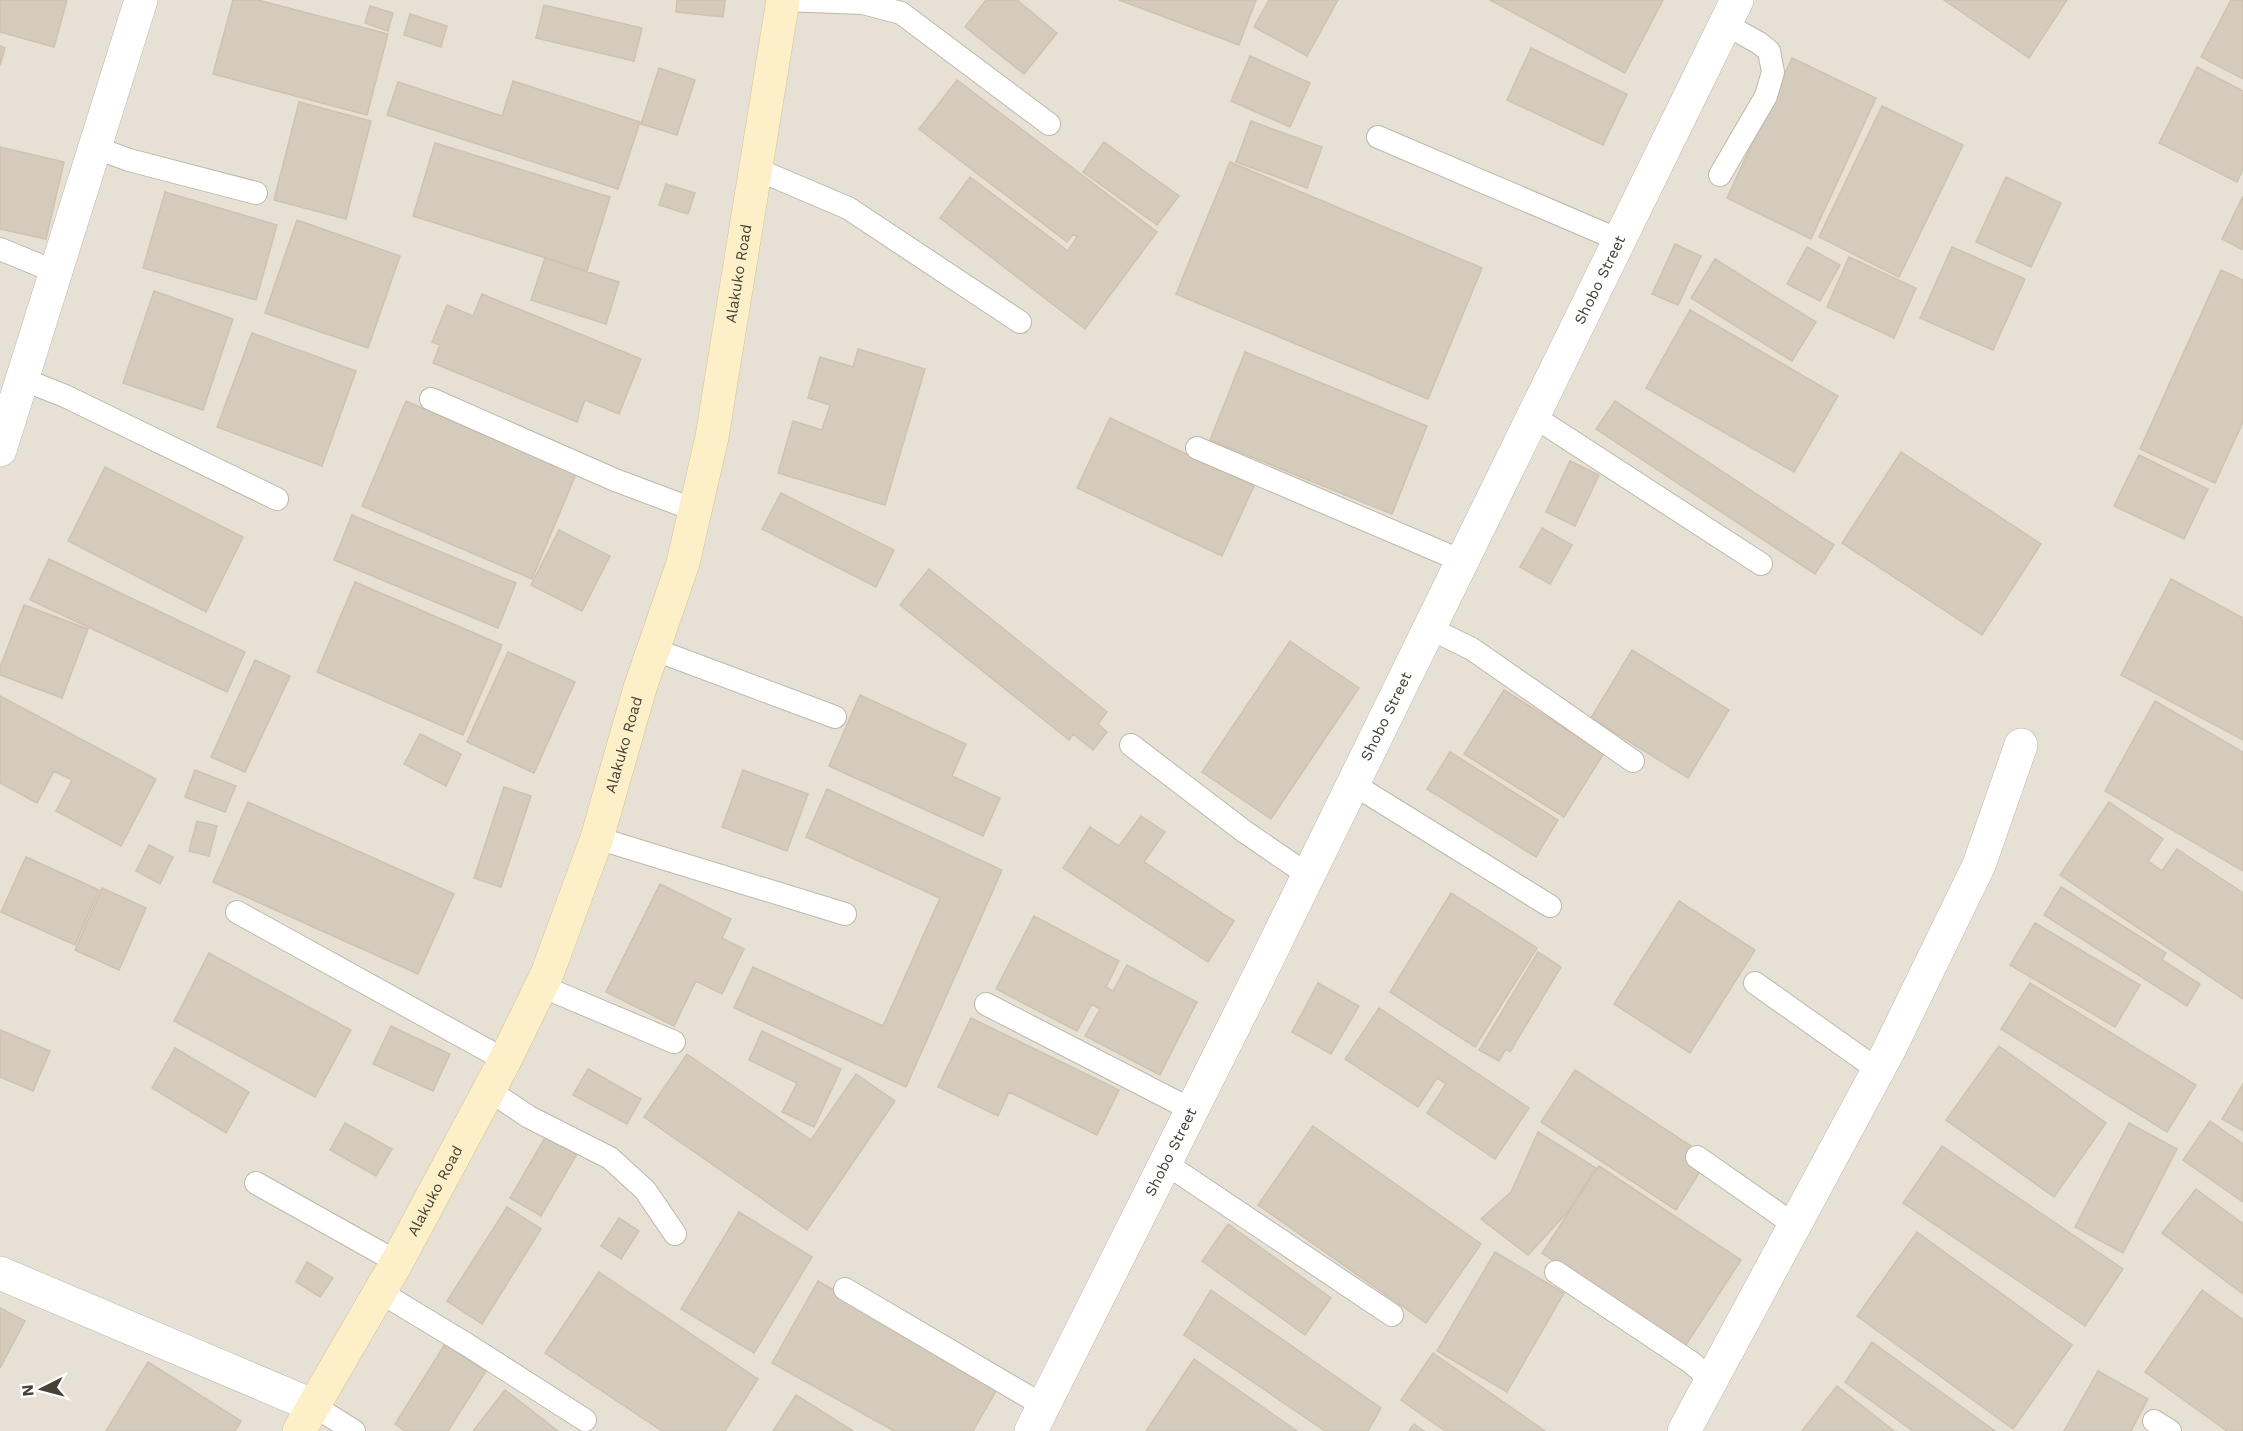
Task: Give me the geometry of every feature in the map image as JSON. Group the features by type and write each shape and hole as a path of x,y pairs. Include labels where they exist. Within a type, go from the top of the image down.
{"main road":[{"name":"Alakuko Road","path":"306,1419 397,1262 506,1060 541,986 597,838 653,649 683,563 712,437 783,0"}],"street":[{"path":"0,450 141,0"},
{"name":"Shobo Street","path":"1037,1418 1353,784 1731,12"},
{"path":"1684,1431 1878,1070 1979,865 2021,745"},
{"path":"0,1273 306,1419"}],"lane":[{"path":"783,0 863,3 901,13 1049,124"},
{"path":"1720,176 1766,96 1773,72 1769,51 1731,12"},
{"path":"1378,137 1619,240"},
{"path":"94,147 129,160 256,193"},
{"path":"756,169 848,208 1020,322"},
{"path":"0,249 56,272"},
{"path":"22,379 65,396 277,499"},
{"path":"431,399 615,480 695,510"},
{"path":"1533,416 1761,564"},
{"path":"1197,448 1462,561"},
{"path":"1429,628 1472,649 1633,761"},
{"path":"653,649 835,717"},
{"path":"1131,745 1245,832 1308,875"},
{"path":"1353,784 1550,906"},
{"path":"597,838 844,914"},
{"path":"237,912 506,1060"},
{"path":"1755,983 1878,1070"},
{"path":"541,986 674,1042"},
{"path":"986,1004 1192,1110"},
{"path":"490,1091 529,1117 610,1158 645,1190 675,1234"},
{"path":"1696,1157 1796,1226"},
{"path":"1165,1163 1392,1315"},
{"path":"256,1183 397,1262"},
{"path":"1556,1272 1692,1363 1712,1381"},
{"path":"845,1289 1037,1418"},
{"path":"380,1292 585,1420"},
{"path":"306,1419 354,1431"}],"shaded area":[{"path":"0,0 2243,0 2243,1431 0,1431"}],"building":[{"path":"0,0 67,0 54,47 0,32"},
{"path":"233,0 258,0 388,34 367,115 213,74"},
{"path":"677,0 725,0 723,17 676,12"},
{"path":"986,0 1017,0 1057,33 1024,74 965,27"},
{"path":"1119,0 1256,0 1239,45"},
{"path":"1269,0 1338,0 1307,56 1254,27"},
{"path":"1490,0 1663,0 1625,73"},
{"path":"1944,0 2067,0 2029,58"},
{"path":"2231,0 2243,0 2243,79 2201,57"},
{"path":"544,5 642,28 634,61 536,38"},
{"path":"370,6 393,13 388,31 365,23"},
{"path":"410,14 447,26 441,47 404,35"},
{"path":"0,46 5,48 0,65"},
{"path":"1531,48 1627,94 1603,145 1507,100"},
{"path":"1250,56 1310,83 1290,127 1231,101"},
{"path":"1792,58 1876,98 1811,239 1727,198"},
{"path":"2197,67 2243,91 2243,169 2237,182 2159,143"},
{"path":"659,68 695,80 677,135 641,124"},
{"path":"957,80 1157,232 1085,329 940,218 970,177 1068,251 1077,237 1073,234 1067,242 919,129"},
{"path":"513,81 640,122 618,189 387,115 398,82 502,116"},
{"path":"299,102 371,121 346,219 274,200"},
{"path":"1882,106 1963,145 1899,277 1819,237"},
{"path":"1251,121 1322,147 1307,188 1236,162"},
{"path":"1104,142 1179,196 1157,225 1083,172"},
{"path":"435,143 610,197 587,271 413,216"},
{"path":"0,147 64,162 46,239 0,229"},
{"path":"1230,162 1482,268 1428,399 1176,294"},
{"path":"2006,177 2061,203 2031,267 1976,242"},
{"path":"666,184 695,193 688,214 659,205"},
{"path":"165,192 277,225 256,300 143,268"},
{"path":"2243,196 2243,250 2222,239"},
{"path":"297,220 400,256 368,348 265,313"},
{"path":"1675,244 1701,256 1678,305 1652,294"},
{"path":"1807,247 1840,265 1820,301 1787,284"},
{"path":"1952,247 2025,279 1993,350 1920,318"},
{"path":"1849,257 1916,288 1894,338 1827,307"},
{"path":"545,258 619,282 606,324 531,300"},
{"path":"1715,259 1816,322 1792,361 1691,298"},
{"path":"2221,270 2243,280 2243,422 2215,483 2140,449"},
{"path":"154,291 233,319 203,410 123,383"},
{"path":"482,294 641,359 619,414 585,400 577,422 433,363 440,345 432,342 447,305 473,316"},
{"path":"1690,310 1838,396 1794,472 1646,388"},
{"path":"252,333 356,371 322,466 217,427"},
{"path":"858,349 925,369 885,505 778,473 793,421 822,430 830,405 808,398 820,357 853,367"},
{"path":"1245,352 1427,426 1392,514 1210,440"},
{"path":"406,401 576,474 532,579 362,506"},
{"path":"1615,401 1834,545 1815,574 1596,429"},
{"path":"1110,418 1254,486 1222,556 1077,488"},
{"path":"1901,452 2041,544 1982,635 1842,543"},
{"path":"2139,455 2208,489 2184,539 2114,506"},
{"path":"1570,461 1599,475 1575,526 1546,512"},
{"path":"105,467 243,537 206,612 68,541"},
{"path":"781,493 894,550 876,587 762,529"},
{"path":"352,515 516,583 498,628 334,560"},
{"path":"1542,528 1572,545 1550,584 1520,567"},
{"path":"559,530 610,556 582,611 531,585"},
{"path":"49,559 245,652 227,692 30,600"},
{"path":"929,569 1107,712 1098,724 1107,732 1093,750 1073,734 1069,740 900,605"},
{"path":"2171,579 2243,618 2243,740 2121,675"},
{"path":"355,582 502,645 463,735 317,672"},
{"path":"24,605 88,629 62,698 0,675 0,667"},
{"path":"1290,641 1359,688 1271,819 1202,772"},
{"path":"1632,650 1729,710 1688,778 1591,718"},
{"path":"508,652 575,682 534,773 467,742"},
{"path":"255,660 290,676 245,772 211,757"},
{"path":"1504,690 1604,753 1564,817 1464,754"},
{"path":"860,695 966,744 952,776 1000,798 983,836 829,766"},
{"path":"0,696 156,779 121,846 56,811 72,780 54,771 37,803 0,783"},
{"path":"2155,701 2243,752 2243,871 2105,791"},
{"path":"420,734 461,754 446,786 404,764"},
{"path":"1450,752 1558,820 1536,857 1427,789"},
{"path":"195,770 236,786 225,812 185,797"},
{"path":"743,770 808,794 787,851 722,827"},
{"path":"504,787 531,796 501,887 474,878"},
{"path":"827,789 1002,870 906,1087 734,1008 753,967 883,1026 940,898 806,837"},
{"path":"248,802 454,894 418,974 213,882"},
{"path":"2109,802 2163,839 2148,861 2162,871 2177,849 2243,893 2243,999 2060,875"},
{"path":"1141,816 1165,832 1144,862 1234,921 1208,962 1063,868 1090,827 1119,846"},
{"path":"197,821 217,826 209,856 189,851"},
{"path":"149,845 173,857 160,884 136,871"},
{"path":"26,857 99,890 75,945 1,912"},
{"path":"660,884 731,919 722,938 744,949 722,994 696,981 674,1026 606,992"},
{"path":"2061,887 2166,953 2162,960 2200,984 2187,1006 2044,915"},
{"path":"102,888 146,908 119,970 75,950"},
{"path":"1451,893 1537,948 1475,1047 1390,992"},
{"path":"1679,901 1755,950 1690,1053 1614,1004"},
{"path":"1034,916 1119,961 1106,987 1113,991 1127,965 1197,1002 1160,1075 1085,1036 1100,1009 1092,1004 1077,1031 996,989"},
{"path":"2035,923 2140,985 2115,1027 2010,965"},
{"path":"1538,952 1561,967 1510,1052 1506,1049 1499,1061 1479,1050"},
{"path":"209,953 351,1030 315,1097 174,1021"},
{"path":"1318,983 1359,1006 1331,1054 1292,1032"},
{"path":"2030,983 2196,1085 2167,1132 2001,1029"},
{"path":"1379,1008 1529,1108 1495,1159 1427,1113 1446,1084 1437,1078 1418,1107 1345,1059"},
{"path":"971,1018 1119,1090 1097,1135 1009,1092 998,1116 938,1087"},
{"path":"391,1026 450,1054 433,1091 373,1064"},
{"path":"0,1030 50,1051 33,1091 0,1077"},
{"path":"762,1031 841,1069 814,1127 782,1112 797,1083 749,1060"},
{"path":"1999,1046 2106,1123 2054,1197 1946,1120"},
{"path":"175,1048 249,1092 226,1133 152,1088"},
{"path":"687,1054 811,1140 856,1074 895,1101 807,1230 644,1117"},
{"path":"588,1069 641,1099 627,1124 573,1095"},
{"path":"1575,1070 1694,1148 1686,1160 1701,1170 1676,1210 1541,1122"},
{"path":"2243,1084 2243,1131 2222,1119"},
{"path":"2210,1121 2243,1144 2243,1202 2183,1160"},
{"path":"345,1123 392,1149 376,1176 330,1150"},
{"path":"2129,1123 2177,1149 2123,1253 2075,1227"},
{"path":"1313,1126 1481,1244 1426,1323 1258,1205"},
{"path":"1538,1132 1596,1168 1567,1213 1528,1255 1481,1219 1511,1192"},
{"path":"546,1136 577,1154 541,1216 510,1198"},
{"path":"1942,1146 2123,1269 2085,1326 1903,1203"},
{"path":"1599,1166 1741,1260 1684,1348 1542,1253"},
{"path":"2196,1189 2243,1224 2243,1294 2162,1233"},
{"path":"507,1207 541,1229 482,1324 447,1301"},
{"path":"739,1212 812,1257 754,1353 681,1309"},
{"path":"619,1218 639,1231 621,1259 601,1246"},
{"path":"1228,1224 1331,1298 1305,1335 1202,1261"},
{"path":"1917,1232 2072,1345 2013,1429 1857,1316"},
{"path":"1495,1252 1564,1293 1507,1392 1437,1351"},
{"path":"307,1262 333,1278 320,1297 296,1282"},
{"path":"599,1272 758,1379 725,1431 662,1431 545,1353"},
{"path":"818,1281 1000,1384 973,1431 894,1431 772,1363"},
{"path":"1211,1290 1381,1408 1368,1431 1325,1431 1184,1335"},
{"path":"2202,1290 2243,1320 2243,1431 2227,1431 2145,1372"},
{"path":"0,1308 25,1321 0,1368"},
{"path":"1872,1342 1995,1431 1913,1431 1845,1382"},
{"path":"445,1344 486,1371 448,1431 405,1431 395,1424"},
{"path":"1433,1353 1545,1431 1445,1431 1401,1400"},
{"path":"1194,1359 1297,1431 1146,1431"},
{"path":"148,1362 241,1421 235,1431 106,1431"},
{"path":"2098,1371 2148,1399 2131,1431 2064,1431"},
{"path":"1837,1386 1894,1431 1802,1431"},
{"path":"505,1390 558,1431 473,1431"},
{"path":"796,1395 853,1431 773,1431"},
{"path":"1414,1424 1424,1431 1409,1431"}]}
